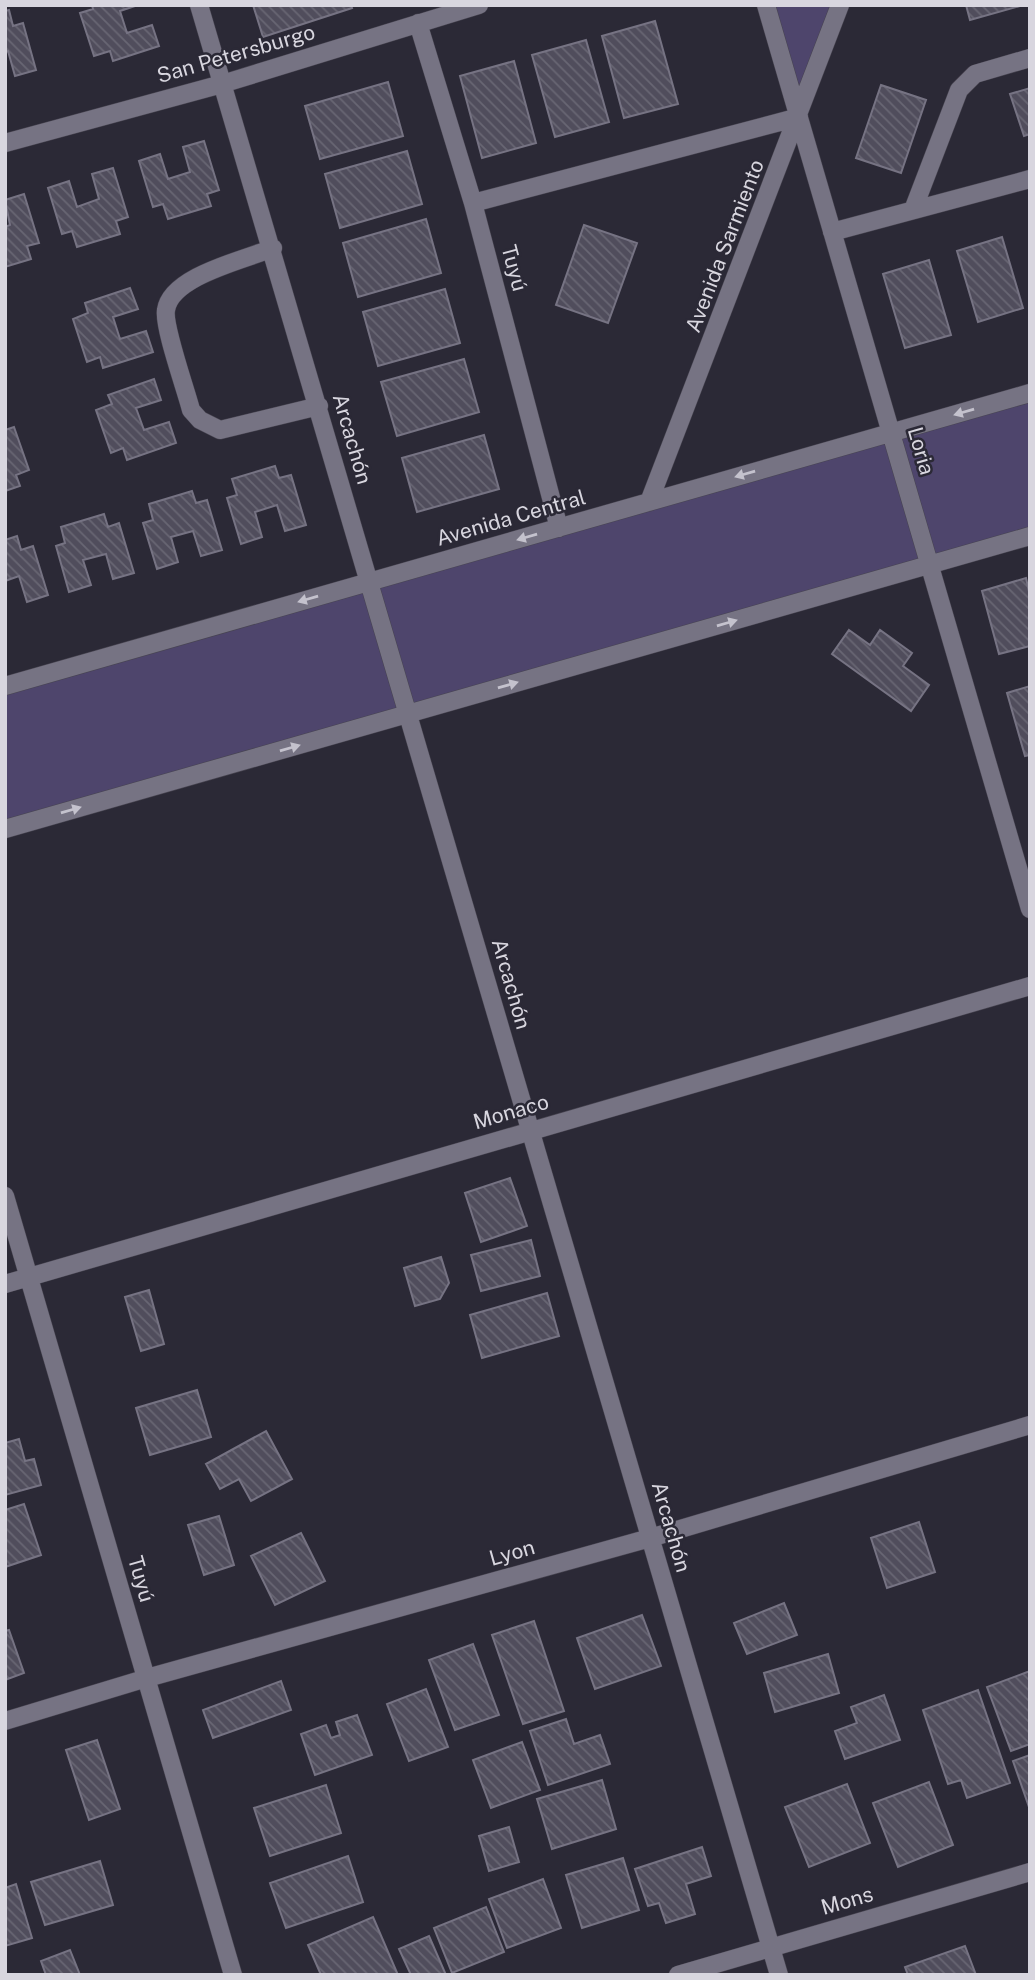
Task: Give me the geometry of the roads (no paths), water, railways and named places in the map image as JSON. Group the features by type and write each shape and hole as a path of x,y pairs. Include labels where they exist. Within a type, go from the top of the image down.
{"street":[{"name":"Arcachón","path":"200,5 779,1975"},
{"name":"San Petersburgo","path":"5,143 222,83 479,5"},
{"name":"Loria","path":"766,5 1027,890 1030,909"},
{"name":"Avenida Sarmiento","path":"649,502 840,5"},
{"name":"Tuyú","path":"418,23 473,203 559,528"},
{"path":"913,210 959,90 975,75 1030,58"},
{"path":"473,203 799,117"},
{"path":"832,232 1030,179"},
{"path":"273,248 189,280 171,294 165,313 191,410 200,420 220,430 319,406"},
{"name":"Avenida Central","path":"5,685 1030,393"},
{"path":"5,829 1030,536"},
{"name":"Monaco","path":"5,1284 1030,986"},
{"name":"Tuyú","path":"5,1196 233,1975"},
{"name":"Lyon","path":"5,1721 147,1678 650,1538 1030,1425"},
{"name":"Mons","path":"678,1975 1030,1872"}]}
